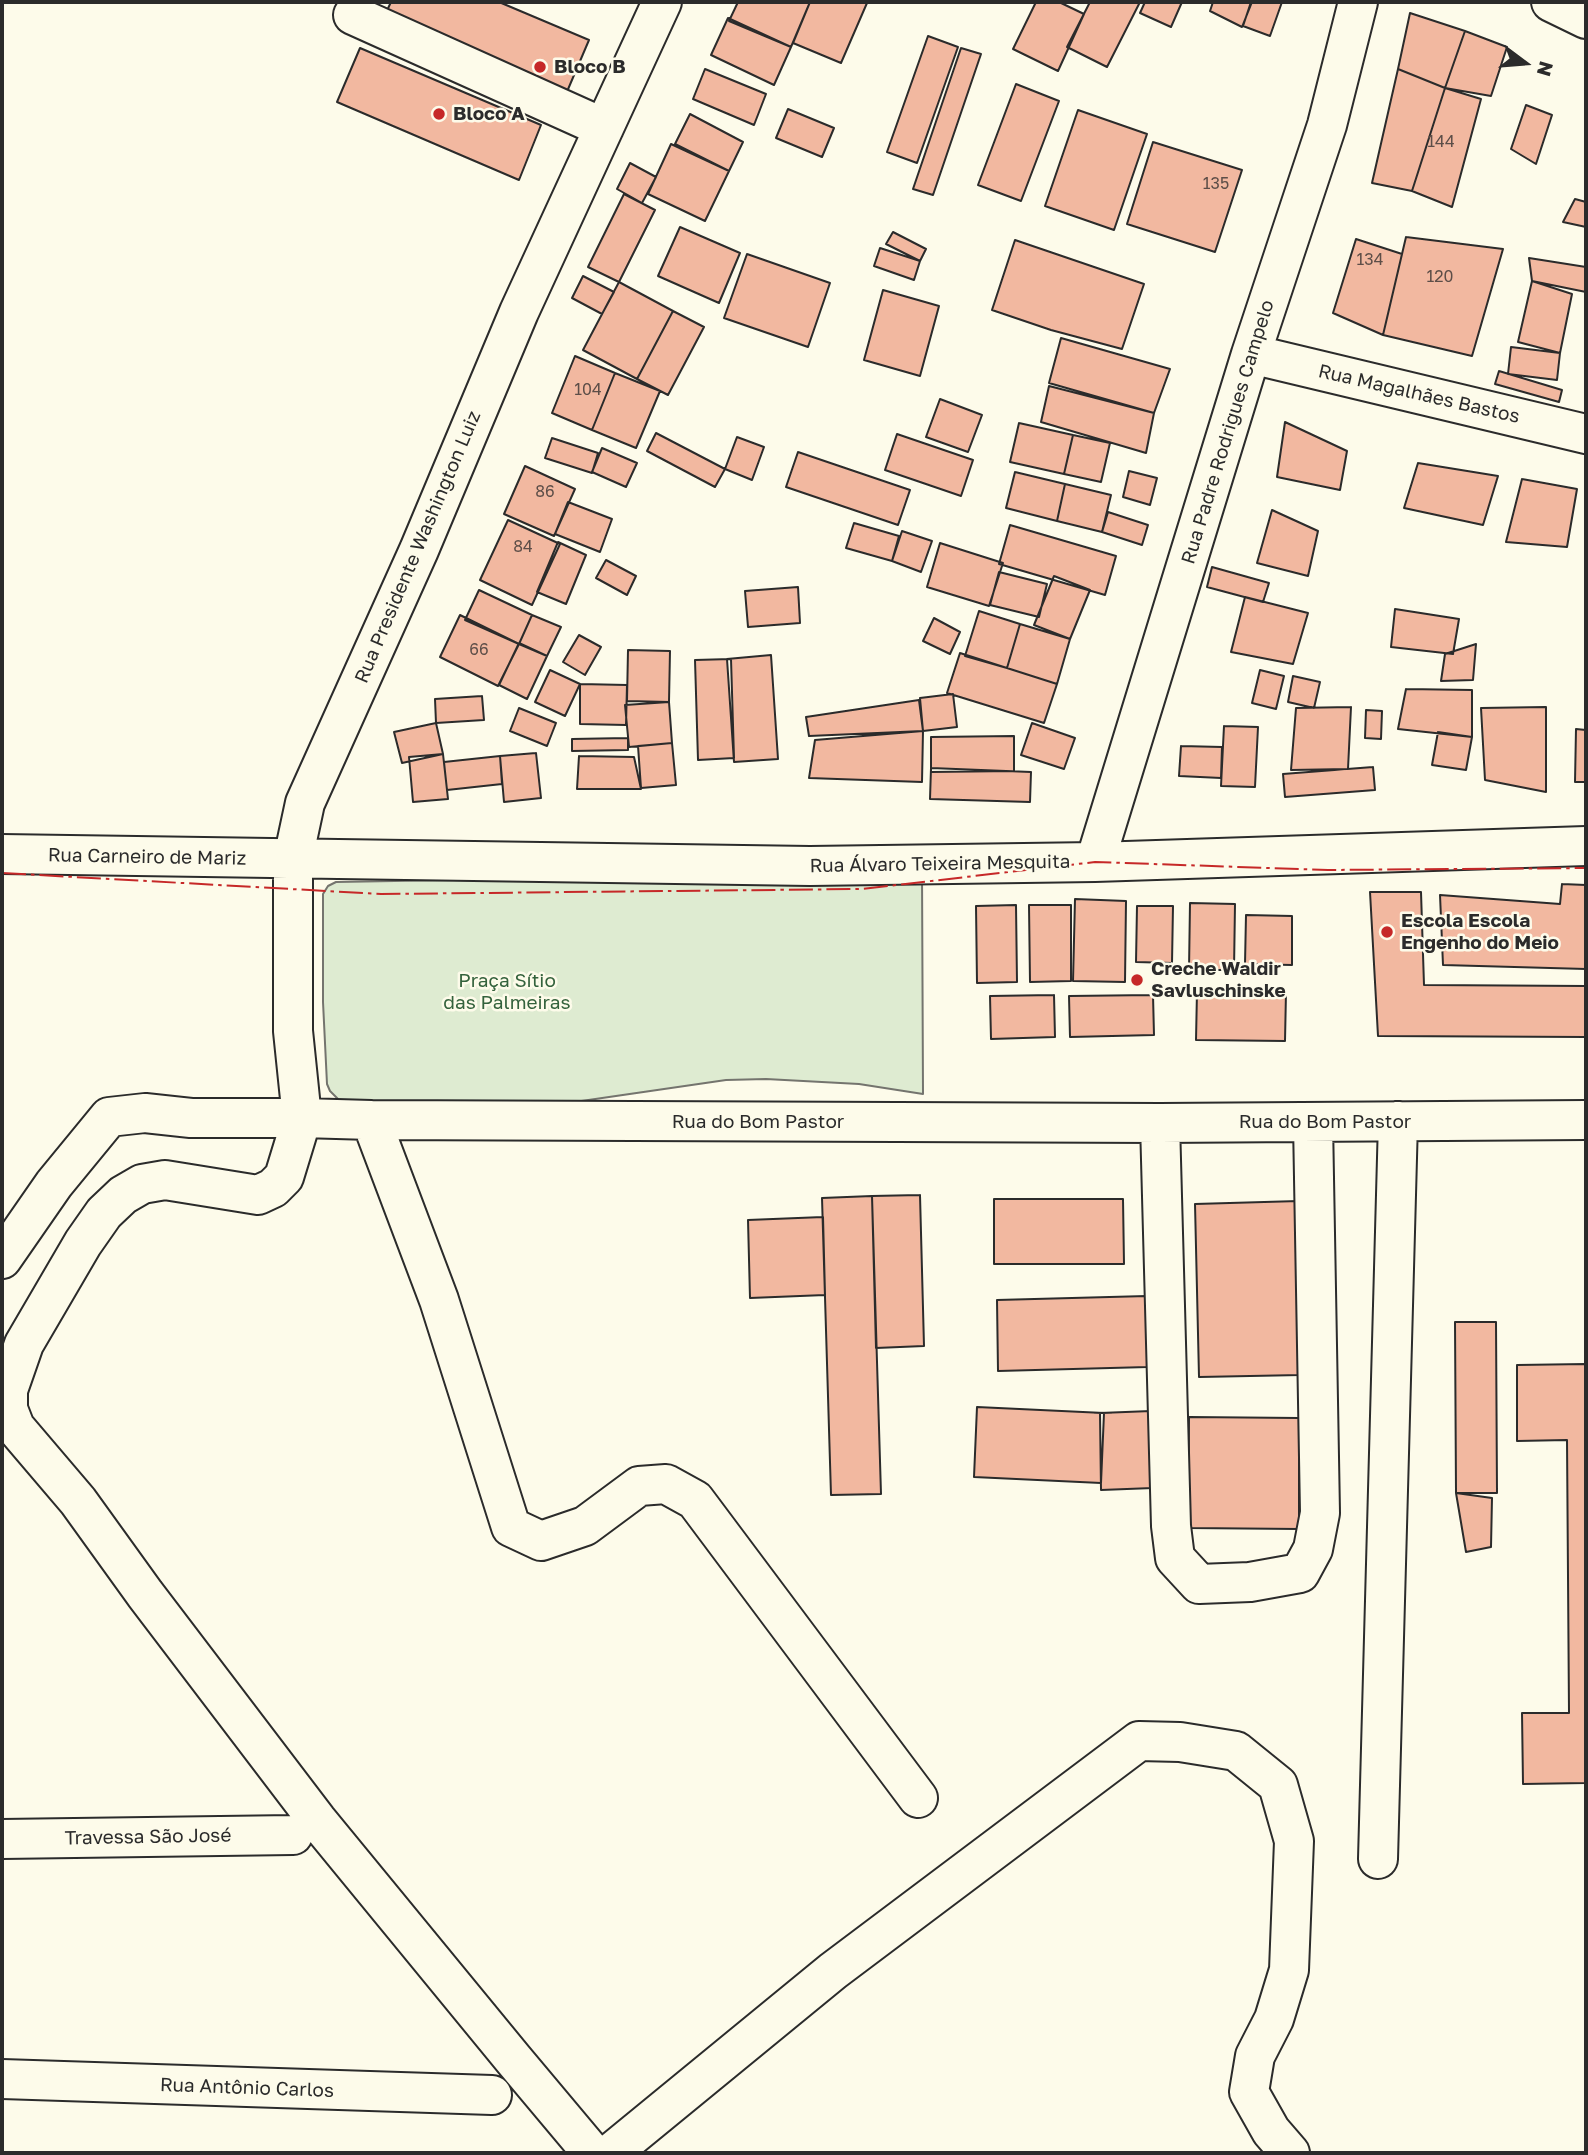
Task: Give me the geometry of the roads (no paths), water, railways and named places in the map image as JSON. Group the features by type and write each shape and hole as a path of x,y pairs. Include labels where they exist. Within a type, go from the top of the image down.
{"street":[{"name":"Rua Presidente Washington Luiz","path":"302,1118 293,1031 293,859 305,803 419,550 519,312 663,2"},
{"name":"Rua Padre Rodrigues Campelo","path":"1095,862 1251,354 1327,125 1358,2"},
{"path":"1551,2 1586,19"},
{"path":"353,15 604,128"},
{"name":"Rua Magalhães Bastos","path":"1251,354 1586,434"},
{"name":"Rua Álvaro Teixeira Mesquita","path":"293,859 810,866 1095,862 1586,846"},
{"name":"Rua Carneiro de Mariz","path":"2,854 293,859"},
{"name":"Rua do Bom Pastor","path":"2,1259 54,1184 109,1117 145,1113 191,1118 371,1120 1160,1123 1586,1119"},
{"path":"302,1118 284,1177 274,1188 258,1195 165,1180 142,1184 124,1195 104,1213 83,1243 24,1344 8,1390 8,1409 15,1427 78,1501 145,1594 317,1820 592,2153"},
{"path":"371,1120 439,1300 511,1527 541,1541 585,1526 639,1486 666,1484 695,1500 918,1798"},
{"path":"1160,1123 1171,1526 1175,1558 1199,1584 1250,1582 1300,1573 1313,1549 1320,1513 1313,1122"},
{"path":"1378,1859 1398,1122"},
{"path":"611,2153 833,1971 1139,1741 1180,1742 1236,1751 1278,1785 1294,1841 1289,1970 1274,2019 1255,2056 1249,2092 1271,2131 1290,2153"},
{"name":"Travessa São José","path":"2,1839 293,1835"},
{"name":"Rua Antônio Carlos","path":"2,2079 492,2095"}],"place":[{"name":"Bloco B","path":"540,67"},
{"name":"Bloco A","path":"439,114"},
{"name":"Escola Escola Engenho do Meio","path":"1387,932"},
{"name":"Creche Waldir Savluschinske","path":"1137,980"}],"park label":[{"name":"Praça Sítio das Palmeiras","path":"507,992"}]}
